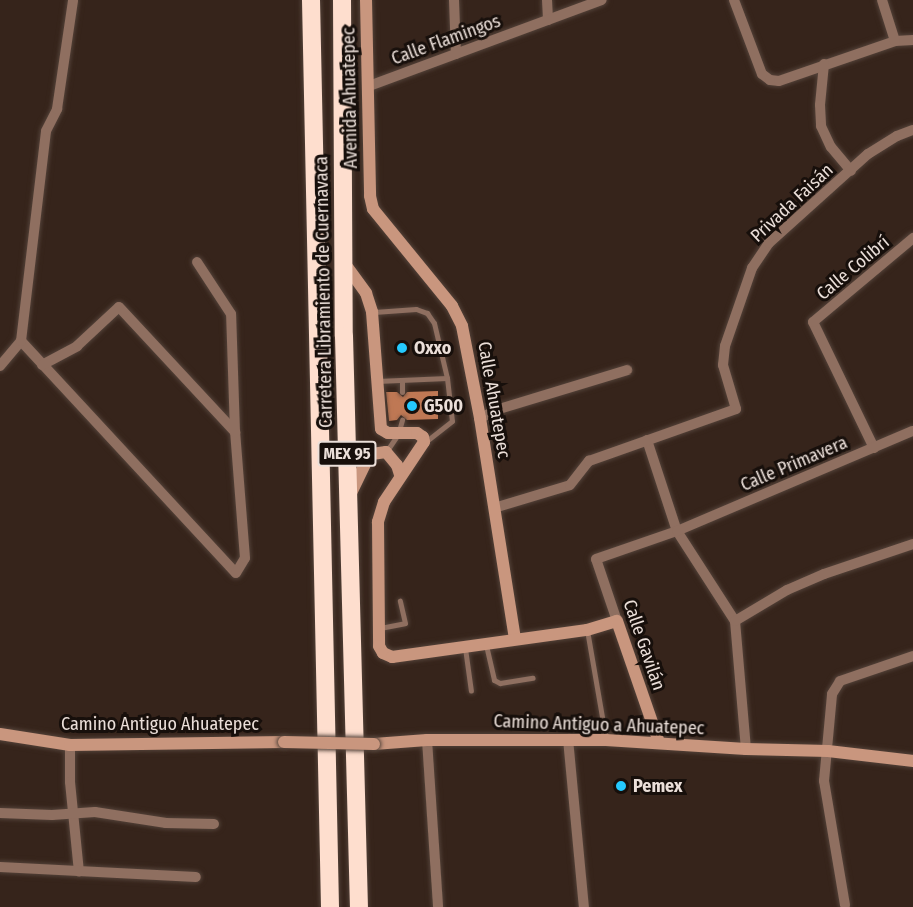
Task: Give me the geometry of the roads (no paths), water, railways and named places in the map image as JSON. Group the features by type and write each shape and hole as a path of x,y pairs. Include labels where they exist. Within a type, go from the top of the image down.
{"highway":[{"name":"Carretera Libramiento de Cuernavaca","path":"311,0 330,907"},
{"name":"Carretera Libramiento de Cuernavaca","path":"342,0 344,336 359,907"}],"street":[{"path":"0,366 21,341 46,131 57,110 73,0"},
{"name":"Avenida Ahuatepec","path":"366,0 370,196"},
{"path":"454,0 456,54"},
{"path":"547,0 548,20"},
{"name":"Calle Flamingos","path":"369,86 602,0"},
{"path":"734,0 762,74 779,81 895,41 913,40"},
{"path":"882,0 895,41"},
{"path":"824,64 820,105 821,126 831,147 851,171 867,154 897,136 913,130"},
{"name":"Privada Faisán","path":"647,440 736,409 723,365 724,346 752,268 768,243 851,171"},
{"name":"Calle Ahuatepec","path":"370,196 374,209 452,306 462,326 480,418 515,638"},
{"name":"Calle Colibrí","path":"813,322 913,238"},
{"path":"21,341 236,573 245,558 235,432 231,314 197,262"},
{"path":"345,264 366,293 372,312 381,429 398,434 417,433 423,437 424,442 384,502 378,522 378,628 379,646 383,653 392,657 515,638 587,630 617,621"},
{"path":"42,365 77,346 119,308 235,432"},
{"name":"Calle Primavera","path":"596,559 677,531 874,448 813,322"},
{"path":"480,418 499,409 627,370"},
{"path":"874,448 913,431"},
{"path":"494,508 570,485 589,461 647,440 677,531 735,621 746,750"},
{"path":"348,500 372,454 386,452 397,465 400,475"},
{"path":"735,621 787,590 824,574 913,544"},
{"name":"Calle Gavilán","path":"596,559 659,742"},
{"path":"845,905 824,781 832,694 840,681 913,656"},
{"name":"Camino Antiguo Ahuatepec","path":"0,734 70,745 138,746 216,741 284,742"},
{"path":"568,739 584,907"},
{"path":"426,740 438,907"},
{"name":"Camino Antiguo a Ahuatepec","path":"284,742 374,744 426,740 606,740 746,750 828,751 913,761"},
{"path":"70,745 70,782 75,812 79,872"},
{"path":"0,813 52,815 95,812 166,823 214,824"},
{"path":"0,867 196,877"}],"lane":[{"path":"372,312 416,309 427,313 434,324 447,378 452,421 424,442"},
{"path":"376,381 447,378"},
{"path":"402,380 402,392"},
{"path":"386,452 398,434 402,420"},
{"path":"378,628 405,623 400,601"},
{"path":"587,630 606,740"},
{"path":"486,643 494,680 500,683 533,678"},
{"path":"464,646 471,691"}],"place":[{"name":"Oxxo","path":"402,348"},
{"name":"G500","path":"412,406"},
{"name":"Pemex","path":"621,786"}]}
